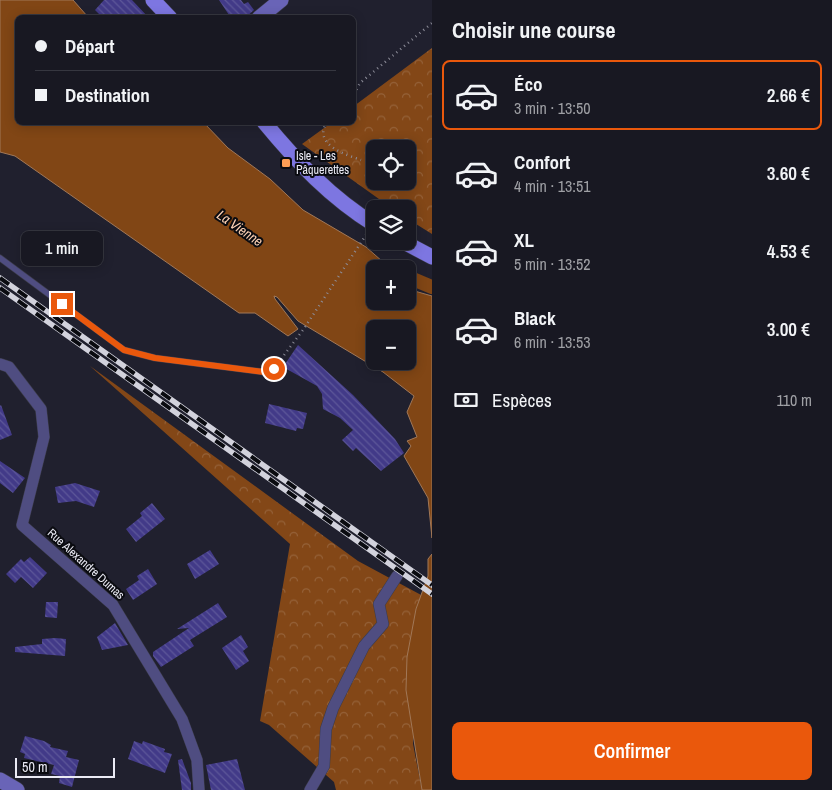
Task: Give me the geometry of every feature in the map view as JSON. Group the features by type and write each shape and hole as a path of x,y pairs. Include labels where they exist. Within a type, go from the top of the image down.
{"main road":[{"path":"153,0 167,15"},
{"path":"263,15 281,0"},
{"path":"267,125 307,172 345,204 366,218"},
{"path":"416,249 432,258"},
{"path":"0,780 16,790"}],"street":[{"name":"Rue Alexandre Dumas","path":"0,364 9,367 41,410 44,437 22,525 113,605 182,719 197,760 199,790"},
{"path":"310,790 324,766 326,729 333,708 364,646 383,624 379,604 397,576"}],"lane":[{"path":"0,258 124,350 155,358 264,372 274,369"}],"path":[{"path":"356,90 360,83 432,23"},
{"path":"326,125 324,134 328,144 336,152 361,160"},
{"path":"274,369 303,330 361,243"}],"green space":[{"path":"432,48 432,234 416,224 416,200 380,200 366,190 416,190 416,140 366,140 366,190 302,144 328,125 356,125 356,105"},
{"path":"90,366 358,561 423,596 416,609 413,744 422,790 336,790 334,782 269,725 260,721 290,544"}],"water":[{"name":"La Vienne","path":"0,0 73,0 86,15 15,15 15,125 206,125 228,148 270,179 303,210 366,247 366,250 369,250 381,260 366,260 366,310 416,310 416,291 432,296 432,538 428,498 404,456 411,446 407,441 417,437 407,412 414,396 380,370 416,370 416,320 366,320 366,362 298,321 277,297 274,296 298,329 288,336 255,313 239,313 15,156 0,152"},
{"path":"432,554 432,790 422,790 406,690 407,657 416,609 428,576 428,559"}],"building":[{"path":"104,0 132,0 146,15 100,15 95,10"},
{"path":"219,0 241,0 244,4 248,2 254,10 248,15 229,15"},
{"path":"298,345 353,395 395,439 404,453 381,471 356,448 353,451 342,440 353,430 340,418 323,409 322,394 317,386 283,367"},
{"path":"269,404 307,413 303,429 297,428 296,431 265,423"},
{"path":"0,406 12,435 0,440"},
{"path":"0,461 25,478 13,493 0,483"},
{"path":"75,483 100,491 94,507 76,501 58,503 55,487"},
{"path":"152,503 165,519 136,542 126,529 142,516 140,513"},
{"path":"210,550 219,564 195,579 187,564"},
{"path":"30,557 47,573 33,588 21,577 15,583 6,574 21,559 24,562"},
{"path":"148,569 157,584 133,600 126,589 139,580 137,576"},
{"path":"46,602 58,602 57,618 45,617"},
{"path":"218,603 227,617 190,640 194,646 161,667 153,656 153,652 189,628 177,629"},
{"path":"115,623 128,645 102,650 97,637"},
{"path":"241,635 248,647 243,651 249,661 236,670 222,648"},
{"path":"42,639 66,639 65,656 15,652 15,647 42,644"},
{"path":"25,736 44,741 51,745 50,747 68,751 66,757 79,760 72,787 59,783 60,776 51,774 54,765 24,758 25,754 20,752"},
{"path":"134,741 142,744 143,741 165,749 164,752 172,754 165,773 128,759"},
{"path":"182,759 191,783 191,790 182,790 178,760"},
{"path":"237,759 245,790 211,790 206,765"}],"waterway":[{"path":"416,280 432,287"}],"railway":[{"path":"0,278 432,585"},
{"path":"0,288 432,594"}],"place":[{"name":"Isle - Les Pâquerettes","path":"286,163"}],"route":[{"path":"62,304 124,350 155,358 264,372 274,369"}]}
